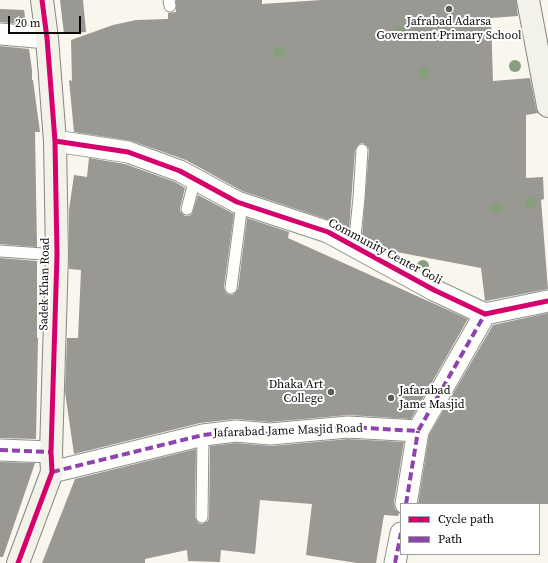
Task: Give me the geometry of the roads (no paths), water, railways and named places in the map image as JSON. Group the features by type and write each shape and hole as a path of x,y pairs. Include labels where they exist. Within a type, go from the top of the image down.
{"street":[{"name":"Sadek Khan Road","path":"18,563 52,462 57,255 54,141 47,38 42,0"},
{"path":"528,0 548,106"},
{"path":"0,34 47,38"},
{"name":"Community Center Goli","path":"54,141 128,152 180,171 237,202 328,232 434,290 485,314"},
{"path":"406,503 418,431 485,314 548,301"},
{"name":"Jafarabad Jame Masjid Road","path":"0,450 52,462 203,435 236,431 270,434 348,427 418,431"},
{"path":"395,563 400,538"}],"lane":[{"path":"354,246 362,150"},
{"path":"187,209 195,179"},
{"path":"231,288 242,204"},
{"path":"0,251 57,255"},
{"path":"202,517 203,435"}],"place":[{"name":"Jafrabad Adarsa Goverment Primary School","path":"449,9"},
{"name":"Dhaka Art College","path":"331,392"},
{"name":"Jafarabad Jame Masjid","path":"391,398"}]}
